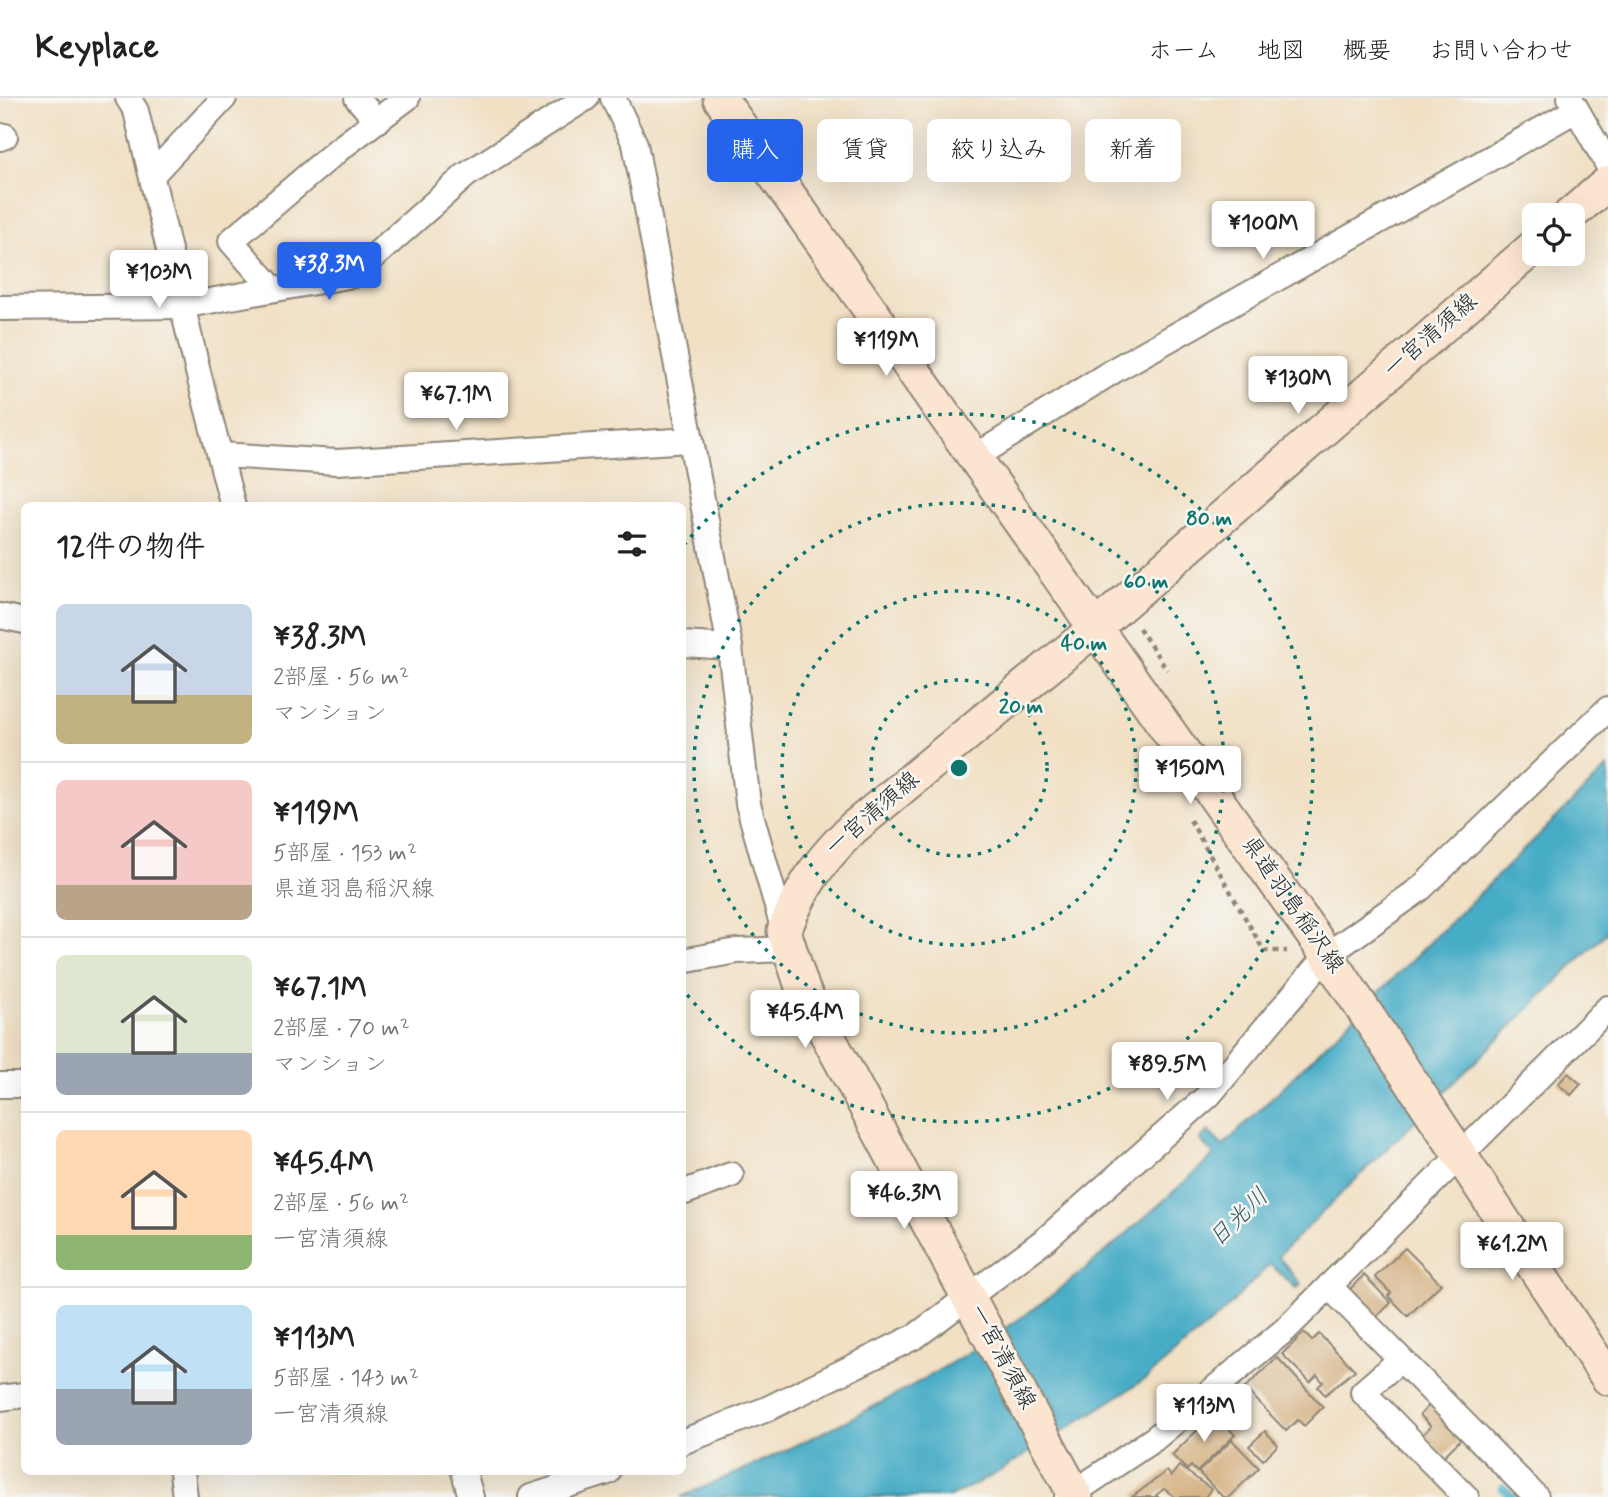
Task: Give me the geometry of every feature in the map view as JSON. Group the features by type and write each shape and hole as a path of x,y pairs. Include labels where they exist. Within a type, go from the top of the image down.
{"main road":[{"name":"県道羽島稲沢線","path":"720,98 1333,964 1608,1378"},
{"path":"1584,203 1608,183"},
{"name":"一宮清須線","path":"1072,1496 969,1296 803,990 787,940 801,889 820,861 853,828 1097,627 1522,257"}],"street":[{"path":"128,98 136,111 232,502"},
{"path":"152,175 224,98"},
{"path":"357,98 377,121"},
{"path":"273,289 231,241 407,98"},
{"path":"0,308 182,306 353,275 466,176 586,98"},
{"path":"613,98 635,144 730,648 748,804 787,940 686,960"},
{"path":"975,457 1118,369 1573,104 1608,165"},
{"path":"220,455 337,461 691,440"},
{"path":"0,616 21,620"},
{"path":"686,644 730,648"},
{"path":"686,1441 767,1409 916,1336 1046,1239 1209,1095 1333,964 1420,889 1608,709"},
{"path":"1072,1496 1154,1440 1286,1329 1456,1148 1608,1008"},
{"path":"0,1085 21,1085"},
{"path":"686,1192 731,1175"},
{"path":"1328,1286 1536,1497"},
{"path":"1401,1360 1363,1392 1466,1497"},
{"path":"0,1398 21,1395"},
{"path":"182,1475 185,1497"},
{"path":"465,1475 471,1497"},
{"path":"531,1497 593,1475"}],"water":[{"name":"日光川","path":"1608,767 1608,931 1278,1256 1301,1284 1297,1289 1270,1264 1220,1315 1144,1380 992,1476 950,1497 681,1497 819,1434 908,1388 994,1336 1082,1271 1214,1155 1200,1140 1208,1131 1223,1146"}],"building":[{"path":"1568,1073 1581,1084 1571,1095 1558,1084"},
{"path":"1405,1248 1441,1284 1408,1316 1388,1296 1391,1293 1375,1277"},
{"path":"1364,1275 1391,1303 1371,1322 1345,1294"},
{"path":"1304,1333 1312,1341 1319,1334 1355,1370 1325,1395 1318,1387 1323,1382 1317,1375 1310,1382 1282,1354"},
{"path":"1277,1357 1323,1407 1304,1426 1298,1420 1286,1431 1245,1388"},
{"path":"1430,1404 1463,1437 1444,1456 1422,1435 1431,1426 1420,1415"},
{"path":"1215,1413 1235,1435 1197,1472 1191,1466 1187,1470 1172,1455"},
{"path":"1265,1431 1278,1445 1263,1460 1249,1446"},
{"path":"1232,1440 1259,1468 1229,1497 1223,1497 1198,1472"},
{"path":"1179,1466 1211,1489 1205,1497 1175,1497 1164,1489 1156,1495 1158,1497 1132,1497 1167,1471 1171,1476"}],"waterway":[{"path":"1503,1488 1512,1497"}]}
